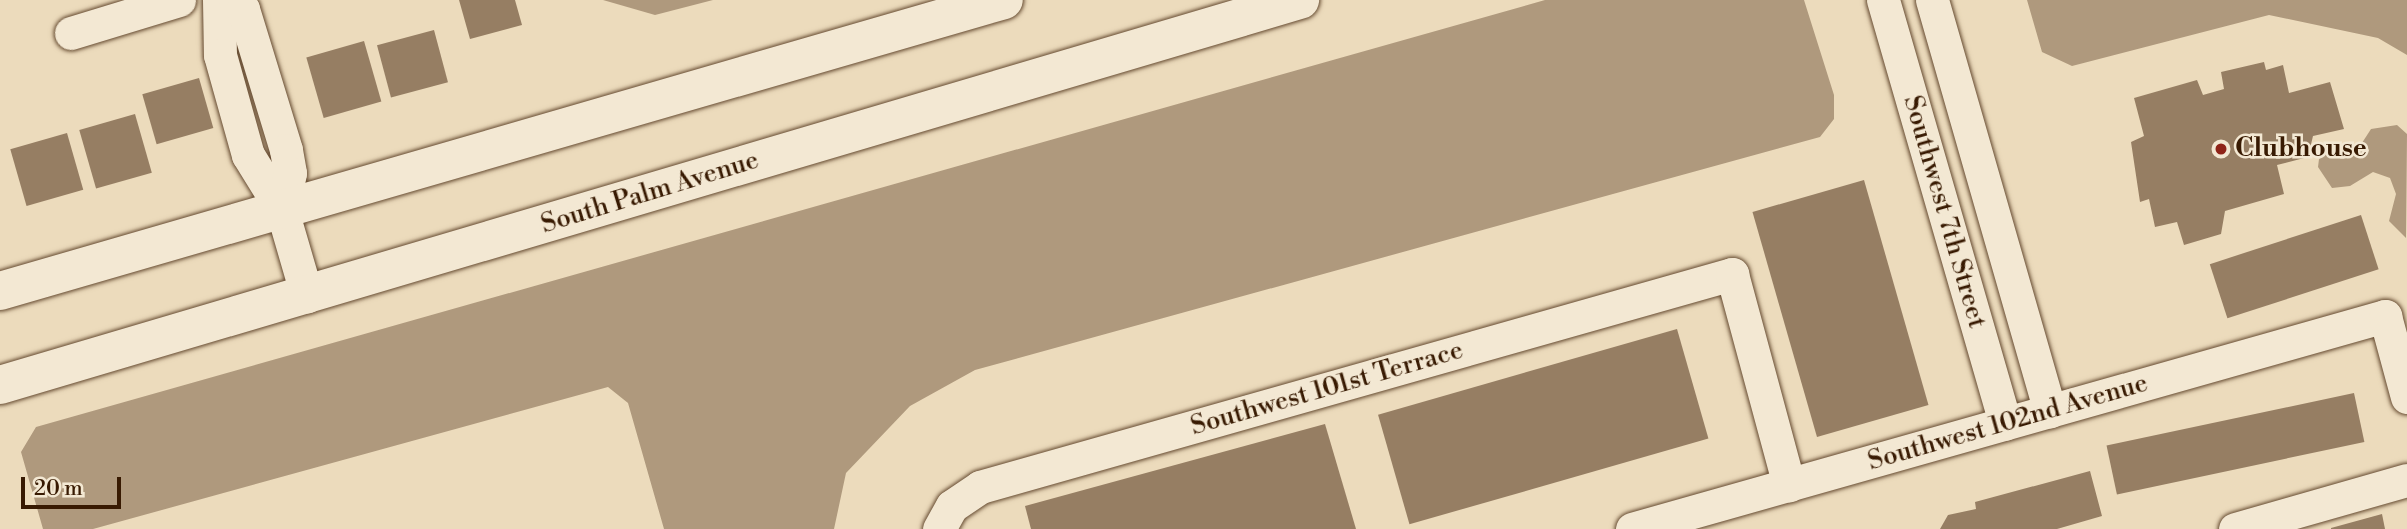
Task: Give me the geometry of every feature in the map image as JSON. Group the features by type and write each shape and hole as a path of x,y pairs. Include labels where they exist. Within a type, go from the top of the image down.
{"main road":[{"path":"0,291 1004,0"},
{"name":"South Palm Avenue","path":"0,384 307,296 1300,0"}],"street":[{"path":"71,33 179,0"},
{"path":"219,0 220,55 248,155 282,210 307,296"},
{"path":"235,0 243,9 286,150 290,173 282,210"},
{"name":"Southwest 7th Street","path":"1883,0 2005,424"},
{"name":"Southwest 7th Street","path":"1932,0 2050,411"},
{"path":"1931,167 1976,152"},
{"name":"Southwest 101st Terrace","path":"939,529 952,506 980,487 1732,274 1789,485"},
{"path":"1976,321 2020,308"},
{"name":"Southwest 102nd Avenue","path":"1632,529 2385,316 2407,397"},
{"path":"2235,529 2407,480"}],"shaded area":[{"path":"603,0 713,0 655,15"},
{"path":"1545,0 1804,0 1834,95 1834,119 1820,137 975,370 910,406 846,473 834,529 664,529 628,403 608,387 93,529 43,529 21,452 36,427"},
{"path":"2027,0 2407,0 2407,55 2378,38 2269,15 2072,66 2042,52"},
{"path":"2397,125 2407,134 2406,238 2389,221 2396,194 2390,178 2373,172 2350,186 2332,188 2318,167 2319,159 2332,148 2360,146 2371,129"}],"building":[{"path":"459,0 515,0 522,25 470,39"},
{"path":"434,30 448,82 391,97 377,45"},
{"path":"364,41 381,102 324,118 306,58"},
{"name":"Clubhouse","path":"2264,62 2266,70 2283,65 2289,93 2330,82 2344,129 2313,136 2308,157 2277,165 2284,194 2225,211 2221,234 2184,245 2177,222 2155,227 2149,199 2140,202 2131,142 2144,136 2134,98 2197,80 2203,95 2224,89 2221,72"},
{"path":"199,78 213,128 157,144 142,94"},
{"path":"135,114 152,173 96,189 79,130"},
{"path":"67,133 83,190 27,206 10,149"},
{"path":"1864,180 1928,405 1817,437 1752,212"},
{"path":"2361,215 2379,269 2227,318 2210,264"},
{"path":"1677,329 1708,439 1409,524 1378,415"},
{"path":"2354,393 2364,442 2117,495 2107,446"},
{"path":"1325,424 1356,529 1031,529 1025,506"},
{"path":"2090,471 2102,516 2057,529 1940,529 1948,515 1976,509 1975,502"},
{"path":"2382,514 2385,529 2331,529 2331,528"}],"place":[{"name":"Clubhouse","path":"2221,149"}]}
